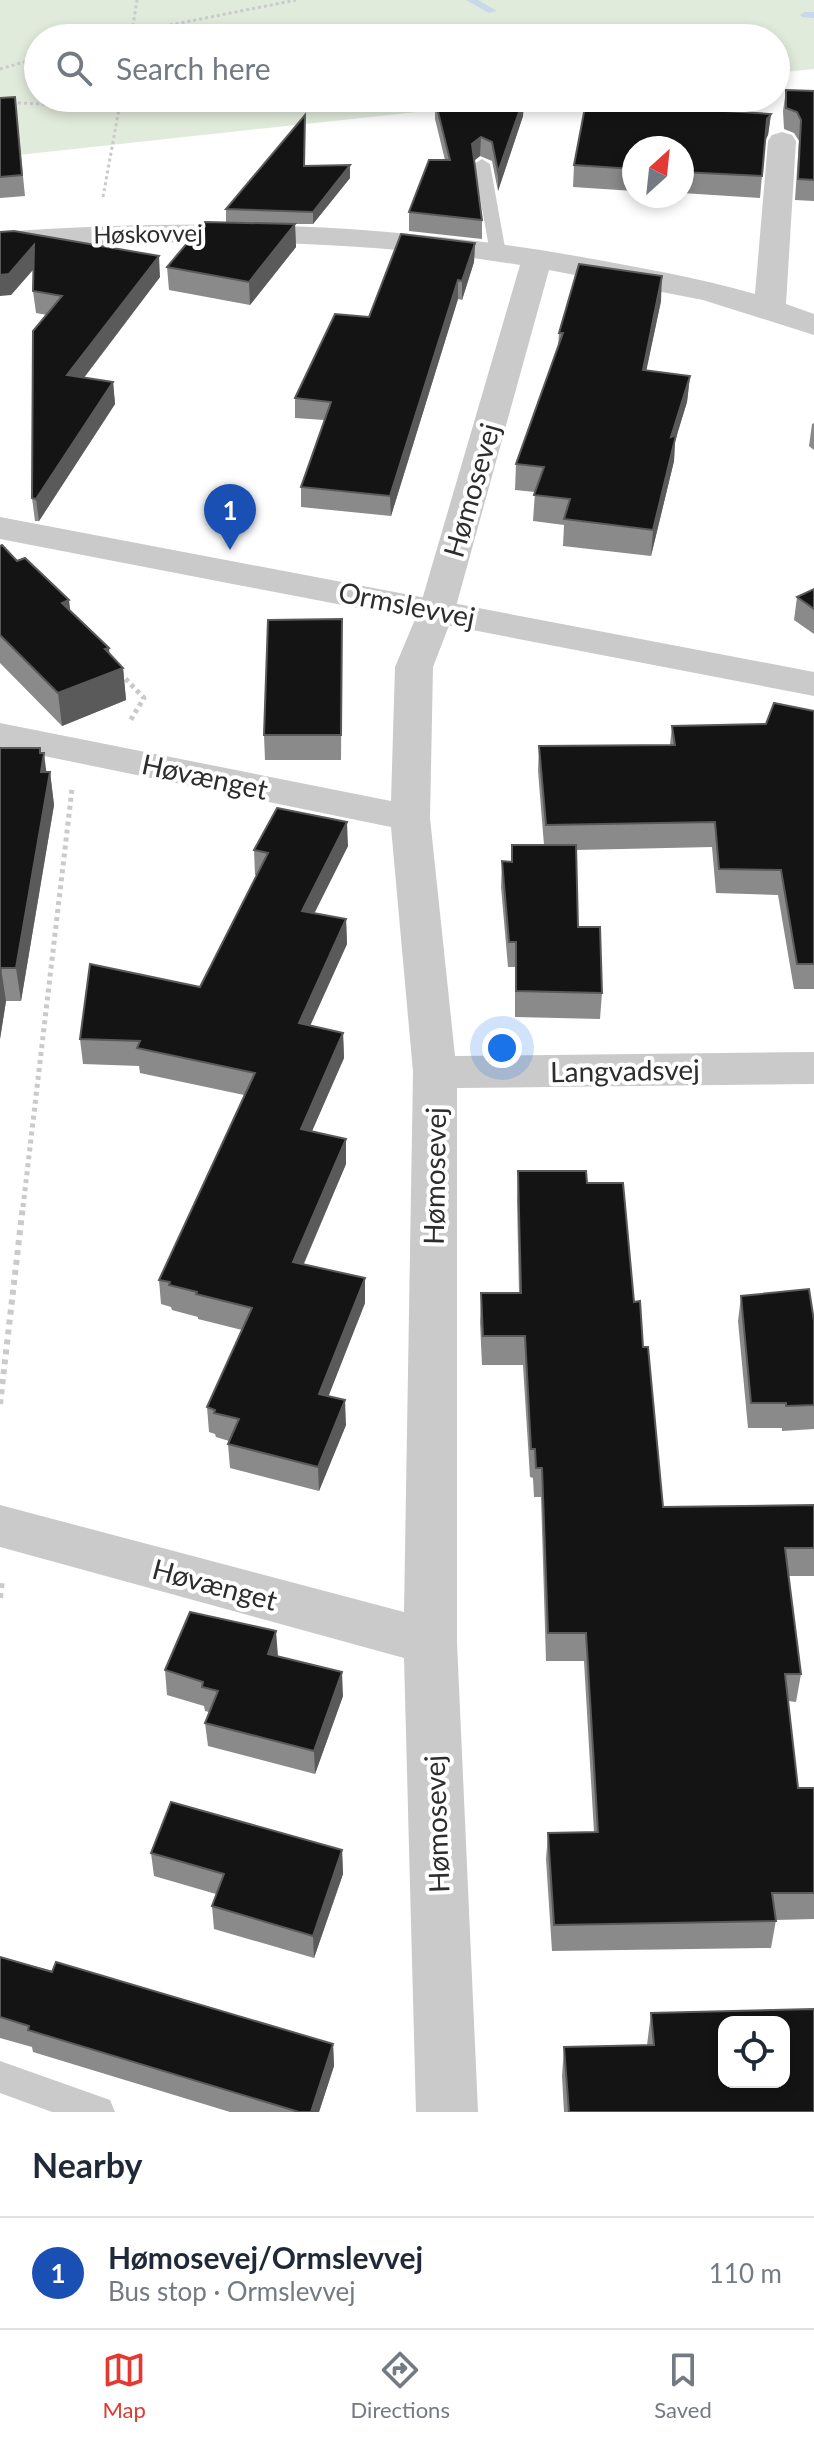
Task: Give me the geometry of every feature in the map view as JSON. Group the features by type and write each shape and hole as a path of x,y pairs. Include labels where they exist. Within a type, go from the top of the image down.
{"street":[{"path":"770,306 782,141"},
{"name":"Høskovvej","path":"0,241 96,234 226,231 352,236 517,256 666,281 770,306 814,325"},
{"name":"Hømosevej","path":"447,2112 430,1642 435,1072 410,818 414,667 437,610 517,256"},
{"name":"Ormslevvej","path":"0,528 814,684"},
{"name":"Høvænget","path":"0,735 410,818"},
{"name":"Langvadsvej","path":"435,1072 814,1068"},
{"name":"Høvænget","path":"0,1526 430,1642"}],"lane":[{"path":"482,164 517,256"},
{"path":"0,2077 98,2112"}],"path":[{"path":"134,24 137,0"},
{"path":"166,24 296,0"},
{"path":"0,69 24,62"},
{"path":"0,102 24,103"},
{"path":"96,234 118,112"},
{"path":"0,1404 93,753 144,698 113,665"}],"green space":[{"path":"0,0 814,0 814,69 790,72 790,24 24,24 24,112 416,112 0,157"}],"building":[{"path":"790,90 814,91 814,180 798,179 801,120 797,112 790,109"},
{"path":"15,97 22,175 0,177 0,98"},
{"path":"438,112 519,112 498,172 492,142 481,137 472,144 482,220 409,212 429,160 450,160"},
{"path":"584,112 771,114 767,119 762,176 694,173 694,136 622,136 622,168 574,165"},
{"path":"305,115 304,166 350,165 313,212 226,209"},
{"path":"205,222 295,224 249,282 167,267"},
{"path":"14,231 159,256 67,375 113,382 36,499 32,498 33,331 62,296 33,291 34,245 9,274 0,275 0,232"},
{"path":"401,234 475,243 462,281 458,280 390,496 301,487 331,402 295,398 335,314 369,317"},
{"path":"579,264 662,276 643,370 690,376 671,437 676,435 653,530 564,519 570,499 534,495 544,467 516,464 563,333 559,333"},
{"path":"2,545 17,561 25,558 69,600 62,603 109,648 105,649 123,668 58,693 0,635"},
{"path":"814,589 814,609 797,597"},
{"path":"342,619 341,735 264,735 268,620"},
{"path":"774,703 814,711 814,964 797,964 781,870 719,869 715,822 546,825 539,746 675,745 672,726 766,724"},
{"path":"0,748 40,748 40,753 44,753 41,772 50,772 16,968 1,968 0,973"},
{"path":"277,808 347,822 302,911 346,919 299,1023 343,1033 301,1129 346,1139 293,1262 365,1278 319,1394 345,1400 318,1467 228,1444 239,1419 214,1413 215,1410 207,1407 252,1308 196,1294 159,1280 255,1073 137,1048 140,1041 80,1039 90,964 200,987 268,853 254,850"},
{"path":"512,845 576,845 578,927 600,927 602,993 516,991 516,942 509,942 502,861 512,862"},
{"path":"518,1171 586,1171 587,1183 623,1183 634,1302 640,1301 643,1347 648,1347 663,1507 814,1505 814,1548 785,1548 801,1674 785,1674 798,1788 814,1788 814,1893 772,1893 776,1921 554,1925 548,1833 598,1832 586,1633 548,1633 542,1468 536,1468 535,1449 531,1449 525,1336 483,1336 481,1293 521,1293"},
{"path":"809,1289 814,1321 814,1405 751,1403 741,1296"},
{"path":"190,1612 276,1631 268,1654 342,1672 314,1751 205,1723 218,1691 202,1687 203,1682 165,1670"},
{"path":"171,1802 342,1850 313,1936 212,1906 224,1874 151,1853"},
{"path":"0,1957 52,1972 56,1962 333,2044 311,2112 299,2112 28,2030 29,2026 0,2017"},
{"path":"814,2009 814,2112 569,2112 564,2047 654,2045 651,2013"}],"waterway":[{"path":"471,0 492,11"},
{"path":"805,15 814,15"}],"place":[{"name":"Hømosevej/Ormslevvej","path":"230,550"}]}
